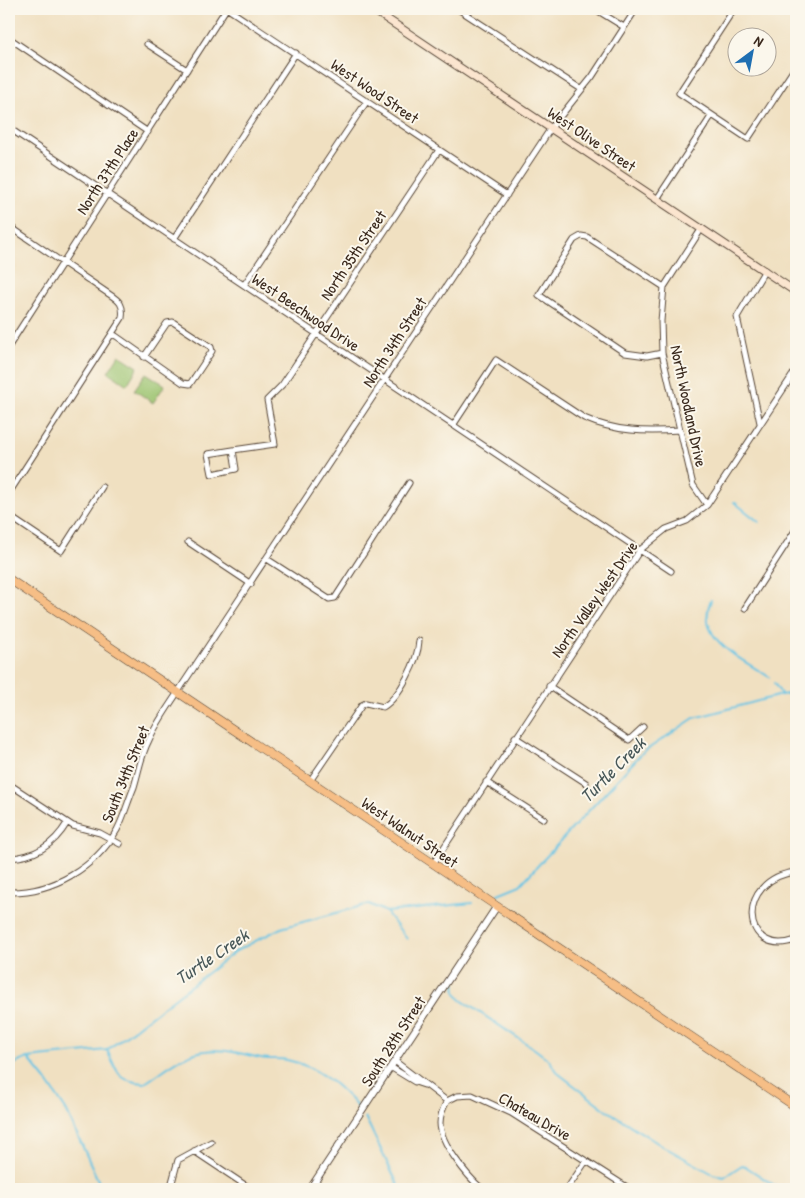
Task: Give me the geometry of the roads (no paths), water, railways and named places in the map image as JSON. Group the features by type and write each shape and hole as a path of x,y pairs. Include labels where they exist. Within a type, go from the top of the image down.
{"main road":[{"name":"West Olive Street","path":"372,9 796,292"},
{"name":"West Walnut Street","path":"9,579 796,1106"}],"street":[{"name":"West Wood Street","path":"227,9 296,53 507,195"},
{"name":"North 37th Place","path":"9,346 227,9"},
{"path":"458,9 580,89"},
{"path":"595,9 624,27"},
{"name":"North 34th Street","path":"178,693 551,128 580,89 592,77 636,9"},
{"path":"734,9 679,93 748,139 796,66"},
{"path":"9,38 148,132"},
{"path":"147,44 186,70"},
{"path":"174,239 296,53"},
{"path":"244,285 367,101"},
{"path":"657,199 712,115"},
{"name":"West Beechwood Drive","path":"9,128 671,571"},
{"name":"North 35th Street","path":"233,450 236,469 212,474 208,454 233,450 275,444 267,400 282,385 439,150"},
{"path":"9,226 120,301 124,308 122,318 9,493"},
{"name":"North Woodland Drive","path":"702,228 664,287 661,321 662,354 680,430 694,485 707,505"},
{"path":"662,354 647,356 625,353 539,295 574,240 581,236 587,237 664,287"},
{"path":"760,423 737,317 765,270"},
{"path":"112,334 144,357 182,383 190,384 212,351 211,347 172,322 167,323 144,357"},
{"path":"454,424 496,360 576,412 598,424 616,430 644,432 680,430"},
{"name":"North Valley West Drive","path":"433,864 514,737 640,550 666,529 688,521 707,505 796,370"},
{"path":"267,559 323,596 329,599 335,598 409,483"},
{"path":"9,516 61,550 102,487"},
{"path":"745,608 796,529"},
{"path":"188,542 251,584"},
{"path":"310,781 362,705 366,703 383,707 393,698 416,661 419,641"},
{"path":"549,686 628,740 643,727"},
{"name":"South 34th Street","path":"9,892 38,891 70,876 87,864 111,839 118,829 149,739 178,693"},
{"path":"514,737 586,783"},
{"path":"486,782 544,819"},
{"path":"9,784 67,823 100,833 120,844"},
{"path":"9,858 36,853 51,844 67,823"},
{"path":"796,872 780,875 769,881 755,899 751,909 755,930 763,937 782,943 796,940"},
{"name":"South 28th Street","path":"310,1189 394,1065 497,906"},
{"path":"394,1065 415,1082 424,1085 447,1101 440,1118 442,1133 460,1166 482,1189"},
{"name":"Chateau Drive","path":"447,1101 458,1096 472,1095 494,1105 529,1124 630,1189"},
{"path":"186,1189 172,1186 178,1160 211,1142"},
{"path":"194,1151 251,1189"},
{"path":"567,1189 586,1161"}],"waterway":[{"path":"734,502 759,522"},
{"path":"711,600 708,614 709,626 715,637 724,647 769,677"},
{"path":"774,683 781,694"},
{"name":"Turtle Creek","path":"498,894 520,885 642,753 694,718 781,695 796,693"},
{"name":"Turtle Creek","path":"9,1066 28,1058 107,1050 236,951 281,928 369,904 386,912 472,903"},
{"path":"386,912 407,939"},
{"path":"455,981 456,993 461,1000 536,1050 549,1060 559,1074 605,1109 659,1144 713,1174 724,1177 742,1165 745,1166 780,1189"},
{"path":"107,1050 116,1070 124,1078 145,1083 180,1059 205,1051 226,1051 265,1059 287,1060 308,1067 327,1078 359,1109"},
{"path":"29,1059 66,1110 102,1189"},
{"path":"365,1117 400,1189"}]}
